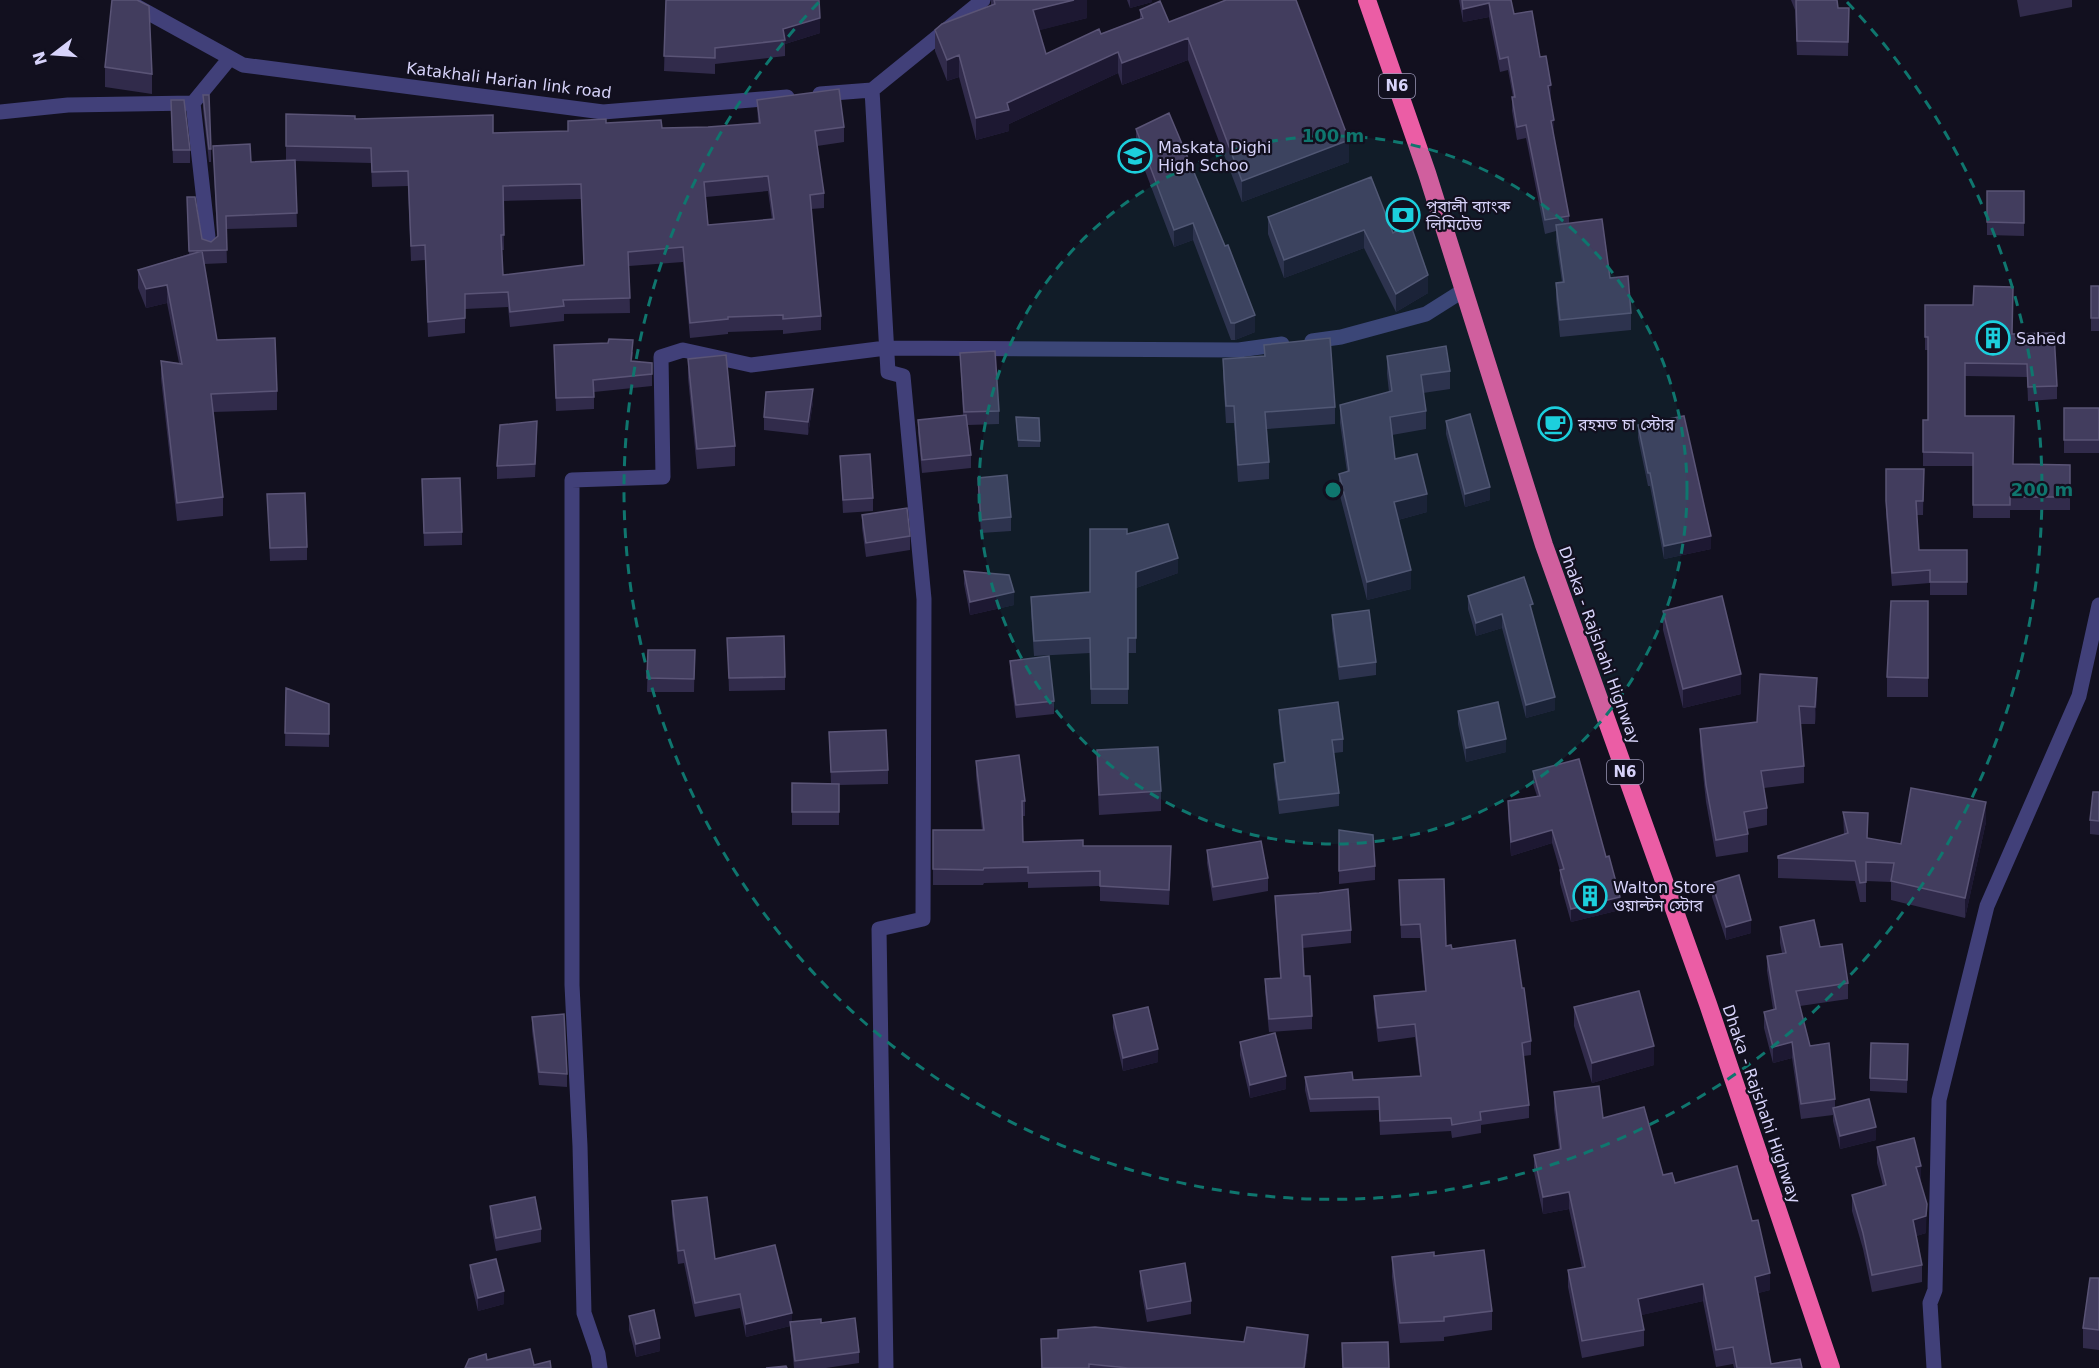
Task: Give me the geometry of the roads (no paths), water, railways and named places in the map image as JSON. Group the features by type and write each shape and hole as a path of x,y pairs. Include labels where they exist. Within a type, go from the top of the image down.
{"highway":[{"name":"Dhaka - Rajshahi Highway","path":"1367,0 1427,173 1544,545 1708,1004 1831,1368"}],"street":[{"name":"Katakhali Harian link road","path":"125,0 243,65 603,112 872,90"},
{"path":"886,1368 879,929 923,919 924,611 903,376 888,372 872,90 983,0"},
{"path":"209,246 193,103 230,58"},
{"path":"0,112 69,105 193,103"},
{"path":"600,1368 598,1354 584,1313 580,1146 572,985 572,480 663,477 661,357 683,350 751,365 886,348 1239,350 1341,337 1426,314 1464,290"},
{"path":"1934,1368 1930,1303 1935,1290 1939,1100 1987,906 2079,696 2099,605"}],"place":[{"name":"Maskata Dighi High Schoo","path":"1135,156"},
{"name":"পূবালী ব্যাংক লিমিটেড","path":"1403,215"},
{"name":"Sahed","path":"1993,338"},
{"name":"রহমত চা স্টোর","path":"1555,424"},
{"name":"Walton Store ওয়াল্টন স্টোর","path":"1590,896"}]}
